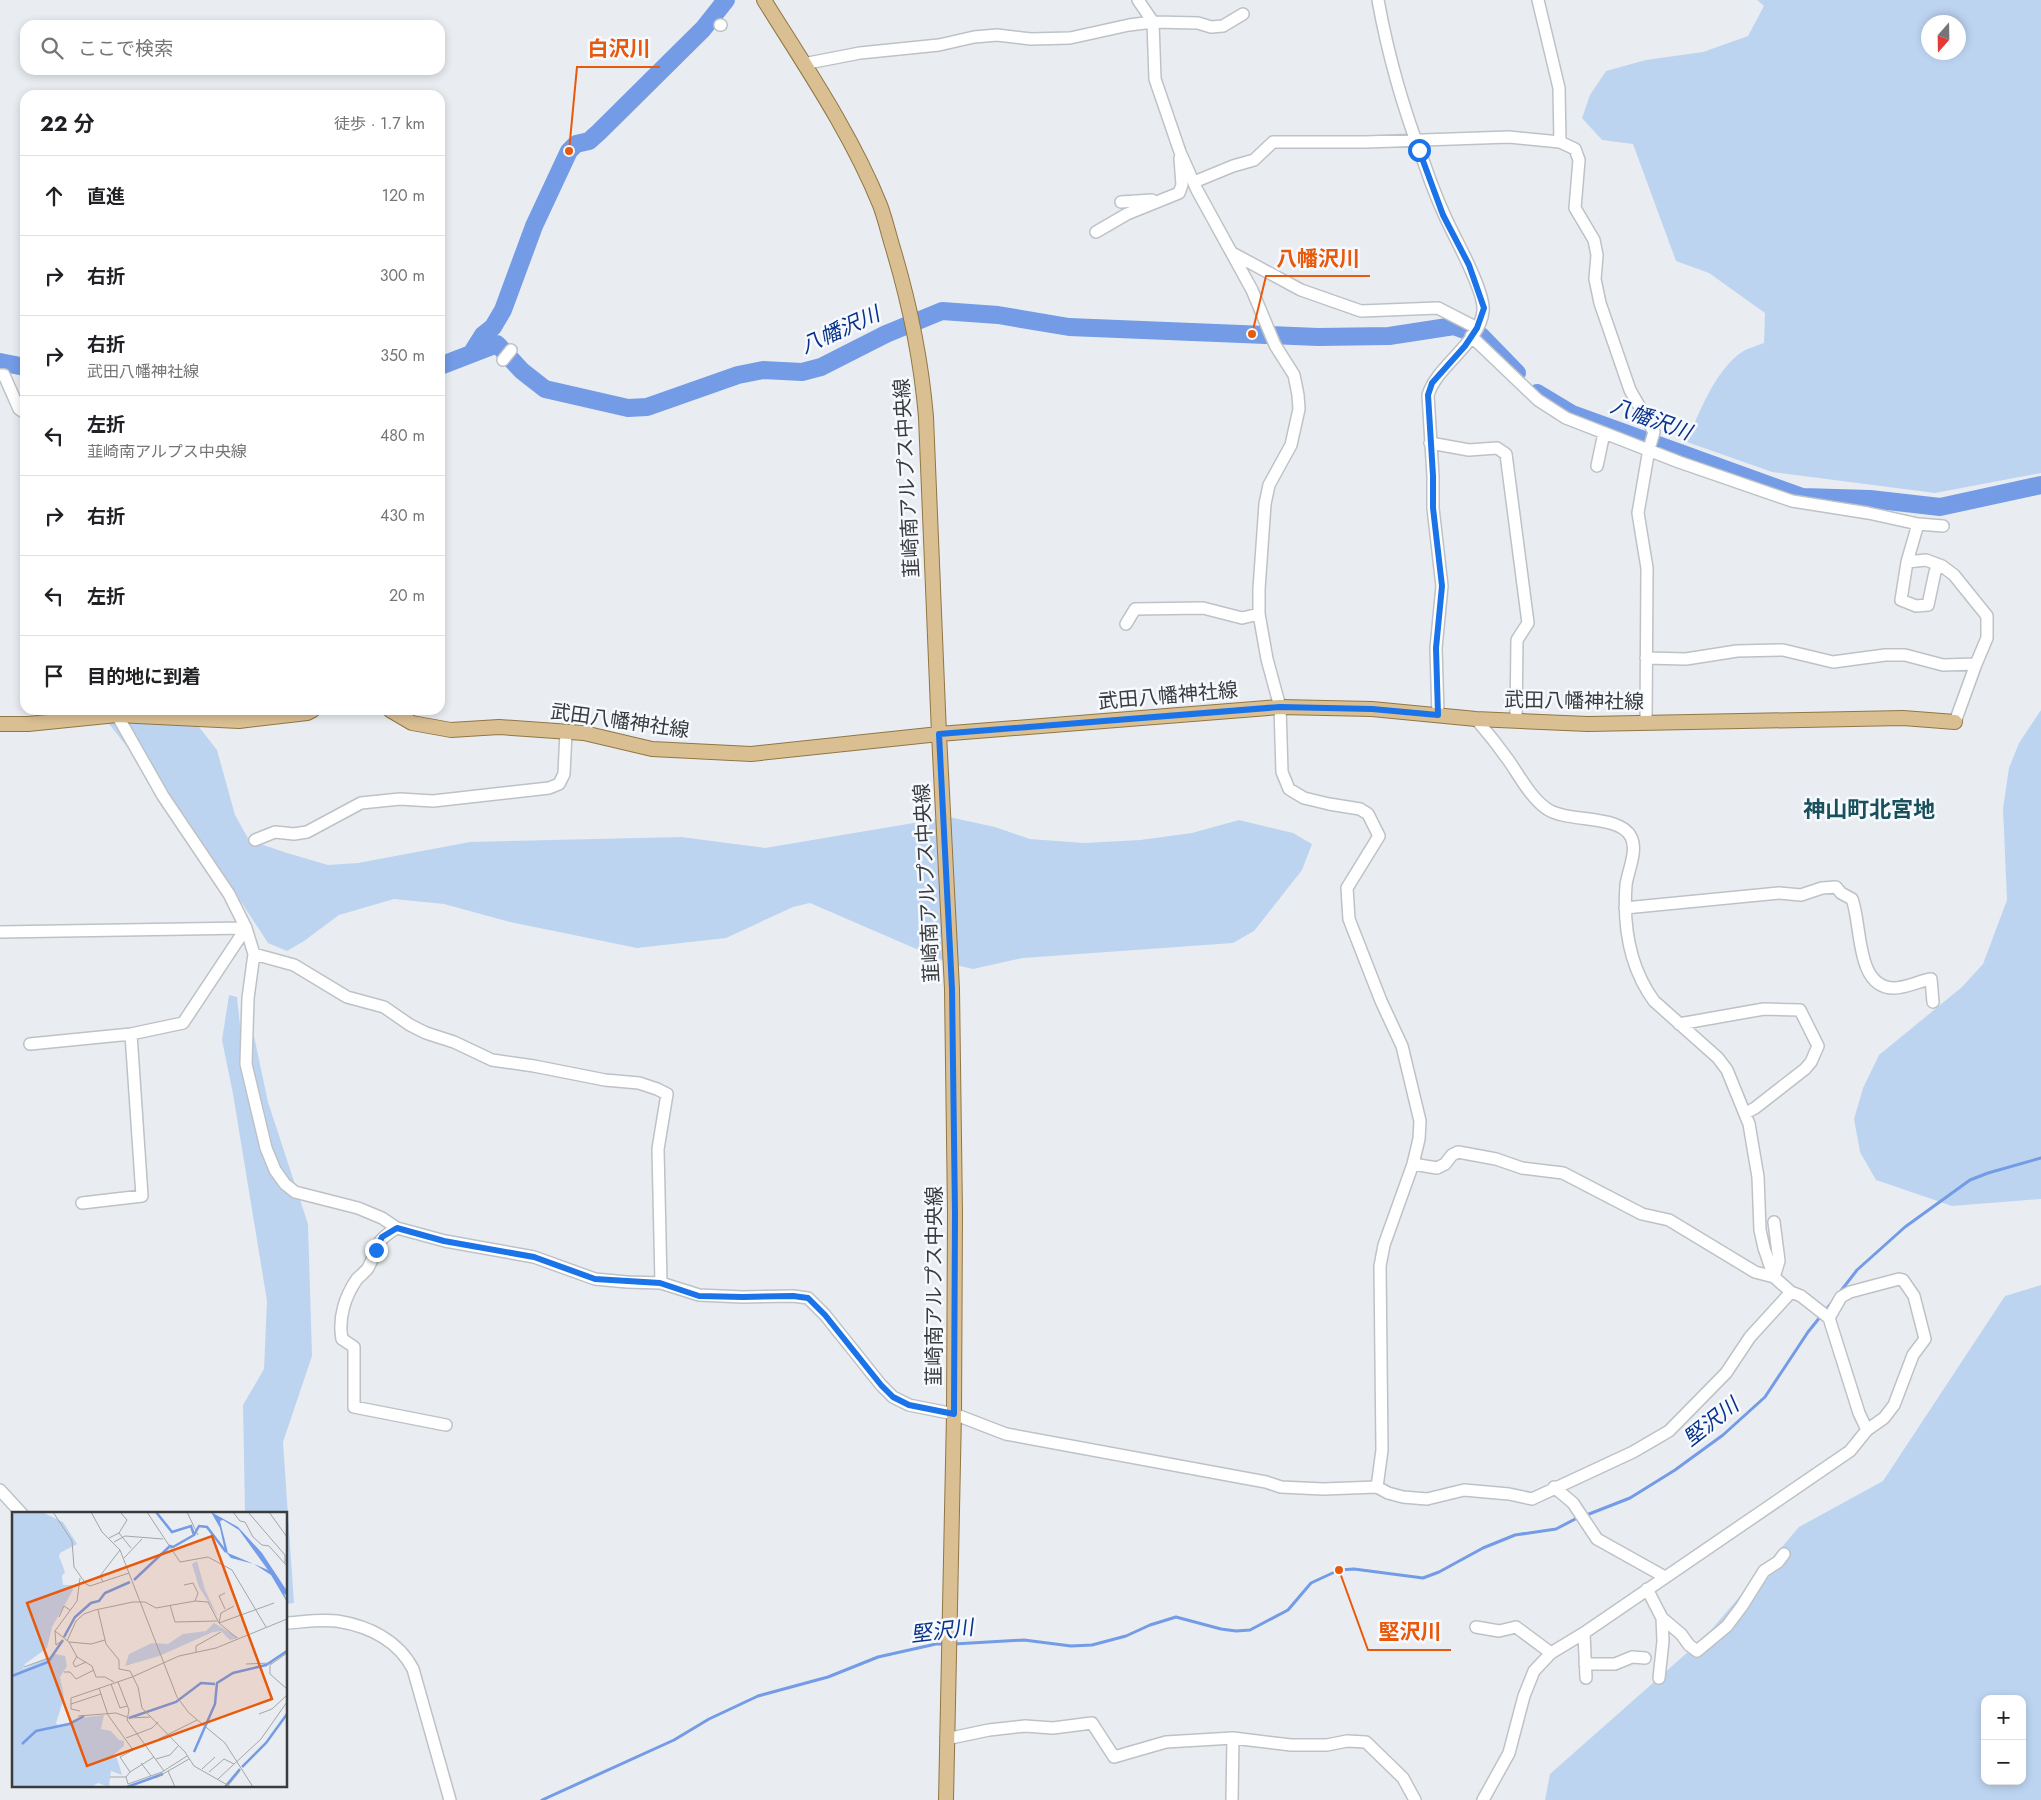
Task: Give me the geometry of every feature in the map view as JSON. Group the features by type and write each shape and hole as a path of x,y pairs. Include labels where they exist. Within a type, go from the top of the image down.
{"main road":[{"name":"韮崎南アルプス中央線","path":"764,0 804,64 858,159 880,206 900,270 920,357 926,426 952,989 955,1213 954,1414 946,1800"},
{"name":"武田八幡神社線","path":"398,715 412,723 451,730 499,727 584,733 652,749 751,754 939,734 1280,707 1372,709 1476,719 1588,724 1903,718 1956,722"},
{"path":"0,724 28,724 117,715 239,721 290,715"}],"street":[{"path":"1138,0 1153,22 1155,79 1180,152 1253,293 1275,345 1294,375 1298,395 1299,409 1291,446 1269,485 1264,514 1259,589 1259,614 1266,659 1280,707 1282,772 1289,789 1304,798 1360,809 1368,814 1379,836 1347,888 1349,919 1381,1001 1402,1046 1420,1121 1419,1139 1413,1164 1384,1245 1380,1266 1382,1450 1377,1487"},
{"path":"1378,0 1384,36 1414,140 1443,215 1469,265 1484,308 1474,332 1465,346 1432,383 1428,395 1433,508 1442,586 1436,648 1438,715"},
{"path":"1538,0 1559,88 1560,142"},
{"path":"804,64 860,53 939,45 974,37 997,35 1031,39 1070,38 1128,25 1153,22 1198,23 1217,26 1234,21 1243,14"},
{"path":"1194,182 1254,160 1273,142 1366,142 1509,137 1560,142 1575,148 1579,160 1575,208 1594,240 1597,255 1596,279 1600,303 1630,390 1654,432 1638,513 1647,568 1646,723"},
{"path":"1096,232 1127,214 1179,194 1182,185 1179,161 1180,152"},
{"path":"1121,202 1166,199"},
{"path":"1233,253 1301,290 1361,311 1438,308 1474,332 1538,400 1566,418 1604,433 1792,501 1918,524 1943,526"},
{"path":"503,360 511,350"},
{"path":"0,375 4,375 20,409"},
{"path":"1597,466 1604,433"},
{"path":"1430,442 1469,450 1497,448 1506,454 1528,623 1517,640 1516,720"},
{"path":"1918,524 1907,562 1901,600 1916,606 1928,604 1935,572 1939,565"},
{"path":"1907,562 1926,560 1939,565 1954,575 1987,616 1987,638 1956,722"},
{"path":"1126,624 1135,609 1147,608 1203,608 1242,618 1259,614"},
{"path":"1646,658 1686,659 1737,651 1783,650 1833,662 1885,655 1905,655 1943,665 1976,664"},
{"path":"117,715 163,796 229,894 246,928 254,954 248,998 246,1064 266,1148 275,1170 284,1184 295,1192 358,1208 382,1218 397,1228 444,1241 534,1257 595,1279 660,1283 699,1296 793,1296 808,1298 825,1315 881,1385 893,1397 909,1405 954,1414 1006,1434 1281,1486 1323,1489 1377,1487 1388,1494 1403,1498 1428,1498 1464,1490 1509,1494 1532,1499 1554,1487 1633,1452 1669,1431 1726,1373 1750,1337 1796,1294"},
{"path":"1476,719 1497,744 1530,792 1547,809 1564,816 1618,824 1631,836 1634,847 1626,884 1625,908 1633,961 1639,976 1654,1001 1718,1058 1726,1070 1746,1112 1750,1124 1758,1177 1760,1230 1774,1276"},
{"path":"255,840 275,832 294,834 308,832 361,803 400,799 433,801 549,788 559,784 564,774 566,732"},
{"path":"1625,908 1771,894 1801,895 1822,888 1836,887 1841,893 1852,899 1854,904 1861,953 1872,978 1884,988 1897,988 1931,979 1933,1002"},
{"path":"0,932 246,928"},
{"path":"30,1044 131,1034 184,1022 246,928"},
{"path":"254,954 294,965 347,997 384,1008 426,1033 454,1042 492,1060 605,1080 639,1083 667,1094 658,1149 660,1283"},
{"path":"1679,1024 1764,1009 1800,1010 1818,1046 1812,1062 1755,1108 1746,1112"},
{"path":"82,1203 142,1196 131,1034"},
{"path":"1413,1164 1436,1168 1445,1164 1458,1152 1496,1159 1522,1168 1563,1173 1642,1214 1669,1220 1755,1272 1774,1276 1828,1318 1856,1404 1867,1430"},
{"path":"1774,1222 1779,1261 1774,1276"},
{"path":"397,1228 382,1237 367,1269 344,1301 340,1329 342,1338 354,1347 354,1407 446,1425"},
{"path":"1482,1800 1509,1753 1524,1696 1534,1671 1550,1653 1584,1633 1712,1547 1850,1450 1867,1430 1884,1418 1894,1405 1913,1355 1925,1339 1914,1296 1903,1280 1899,1279 1850,1292 1841,1297 1828,1318"},
{"path":"1554,1487 1573,1503 1596,1538 1665,1577"},
{"path":"0,1490 20,1512"},
{"path":"1647,1590 1662,1618 1697,1651 1727,1626 1764,1571 1778,1562 1784,1554"},
{"path":"1659,1678 1663,1641 1662,1618"},
{"path":"288,1623 336,1621 376,1633 399,1649 408,1659 413,1669 449,1796"},
{"path":"1476,1627 1499,1631 1516,1628 1550,1653"},
{"path":"1584,1633 1586,1678"},
{"path":"1585,1664 1615,1664 1632,1656 1645,1658"},
{"path":"1598,1665 1600,1677"},
{"path":"946,1739 1025,1726 1053,1728 1092,1723 1114,1757 1166,1742 1233,1738 1291,1745 1327,1745 1347,1741 1366,1742 1403,1778 1415,1800"},
{"path":"1232,1800 1233,1738"}],"shaded area":[{"path":"1757,0 2041,0 2041,473 1935,493 1772,472 1687,442 1709,393 1724,369 1742,352 1764,343 1765,313 1709,273 1676,261 1633,144 1602,140 1582,118 1590,95 1606,71 1646,60 1703,52 1748,36 1764,6"},
{"path":"2041,710 2041,1199 1952,1206 1876,1180 1860,1152 1854,1119 1863,1088 1879,1055 1962,987 1983,964 2007,900 2003,809 2009,768 2019,743"},
{"path":"102,715 159,715 199,727 217,750 235,815 249,840 328,865 358,863 470,842 681,837 765,848 949,817 995,827 1030,839 1084,843 1140,840 1192,833 1239,820 1293,833 1312,844 1302,870 1254,931 1233,943 1023,958 973,969 951,964 810,903 793,907 726,938 637,948 510,922 444,904 394,899 339,915 287,951 268,943 200,839"},
{"path":"229,995 237,997 240,1025 254,1036 268,1102 308,1224 312,1356 283,1442 288,1512 245,1512 243,1405 264,1369 267,1301 233,1094 222,1040"},
{"path":"2041,1285 2041,1800 1545,1800 1550,1774 1706,1636 1799,1527 1883,1481 2005,1296"},
{"path":"288,1515 294,1603 288,1604"}],"waterway":[{"path":"471,354 483,335 493,327 503,310 534,226 569,151 576,144 589,141 599,132 703,29 726,0"},
{"name":"八幡沢川","path":"445,364 497,344 522,371 545,389 628,408 647,407 738,375 763,370 802,372 821,367 886,334 942,311 998,315 1069,327 1318,337 1389,336 1454,326 1481,336 1517,373"},
{"path":"0,362 20,366"},
{"name":"八幡沢川","path":"1537,393 1572,414 1802,497 1870,499 1940,507 2041,485"},
{"name":"堅沢川","path":"1840,1292 1857,1270 1905,1227 1970,1180 2041,1158"},
{"name":"堅沢川","path":"1584,1516 1630,1498 1675,1470 1723,1435 1765,1397 1808,1332 1833,1301"},
{"name":"堅沢川","path":"954,1644 1024,1640 1071,1646 1092,1645 1126,1636 1150,1625 1176,1617 1221,1629 1250,1630 1288,1610 1311,1583 1339,1570 1354,1569 1423,1578 1439,1572 1483,1548 1515,1535 1556,1529 1579,1517"},
{"name":"堅沢川","path":"542,1800 674,1740 709,1719 758,1696 828,1677 878,1657 936,1644 945,1644"}],"place":[{"name":"白沢川","path":"569,151"},
{"name":"八幡沢川","path":"1252,334"},
{"name":"堅沢川","path":"1339,1570"}],"district":[{"name":"神山町北宮地","path":"1869,809"}],"route":[{"path":"376,1250 382,1237 397,1228 444,1241 534,1257 595,1279 660,1283 699,1296 793,1296 808,1298 825,1315 881,1385 893,1397 909,1405 954,1414 955,1213 952,989 939,734 1280,707 1372,709 1438,715 1436,648 1442,586 1433,508 1428,395 1432,383 1465,346 1477,328 1484,308 1469,265 1443,215 1419,150"}]}
